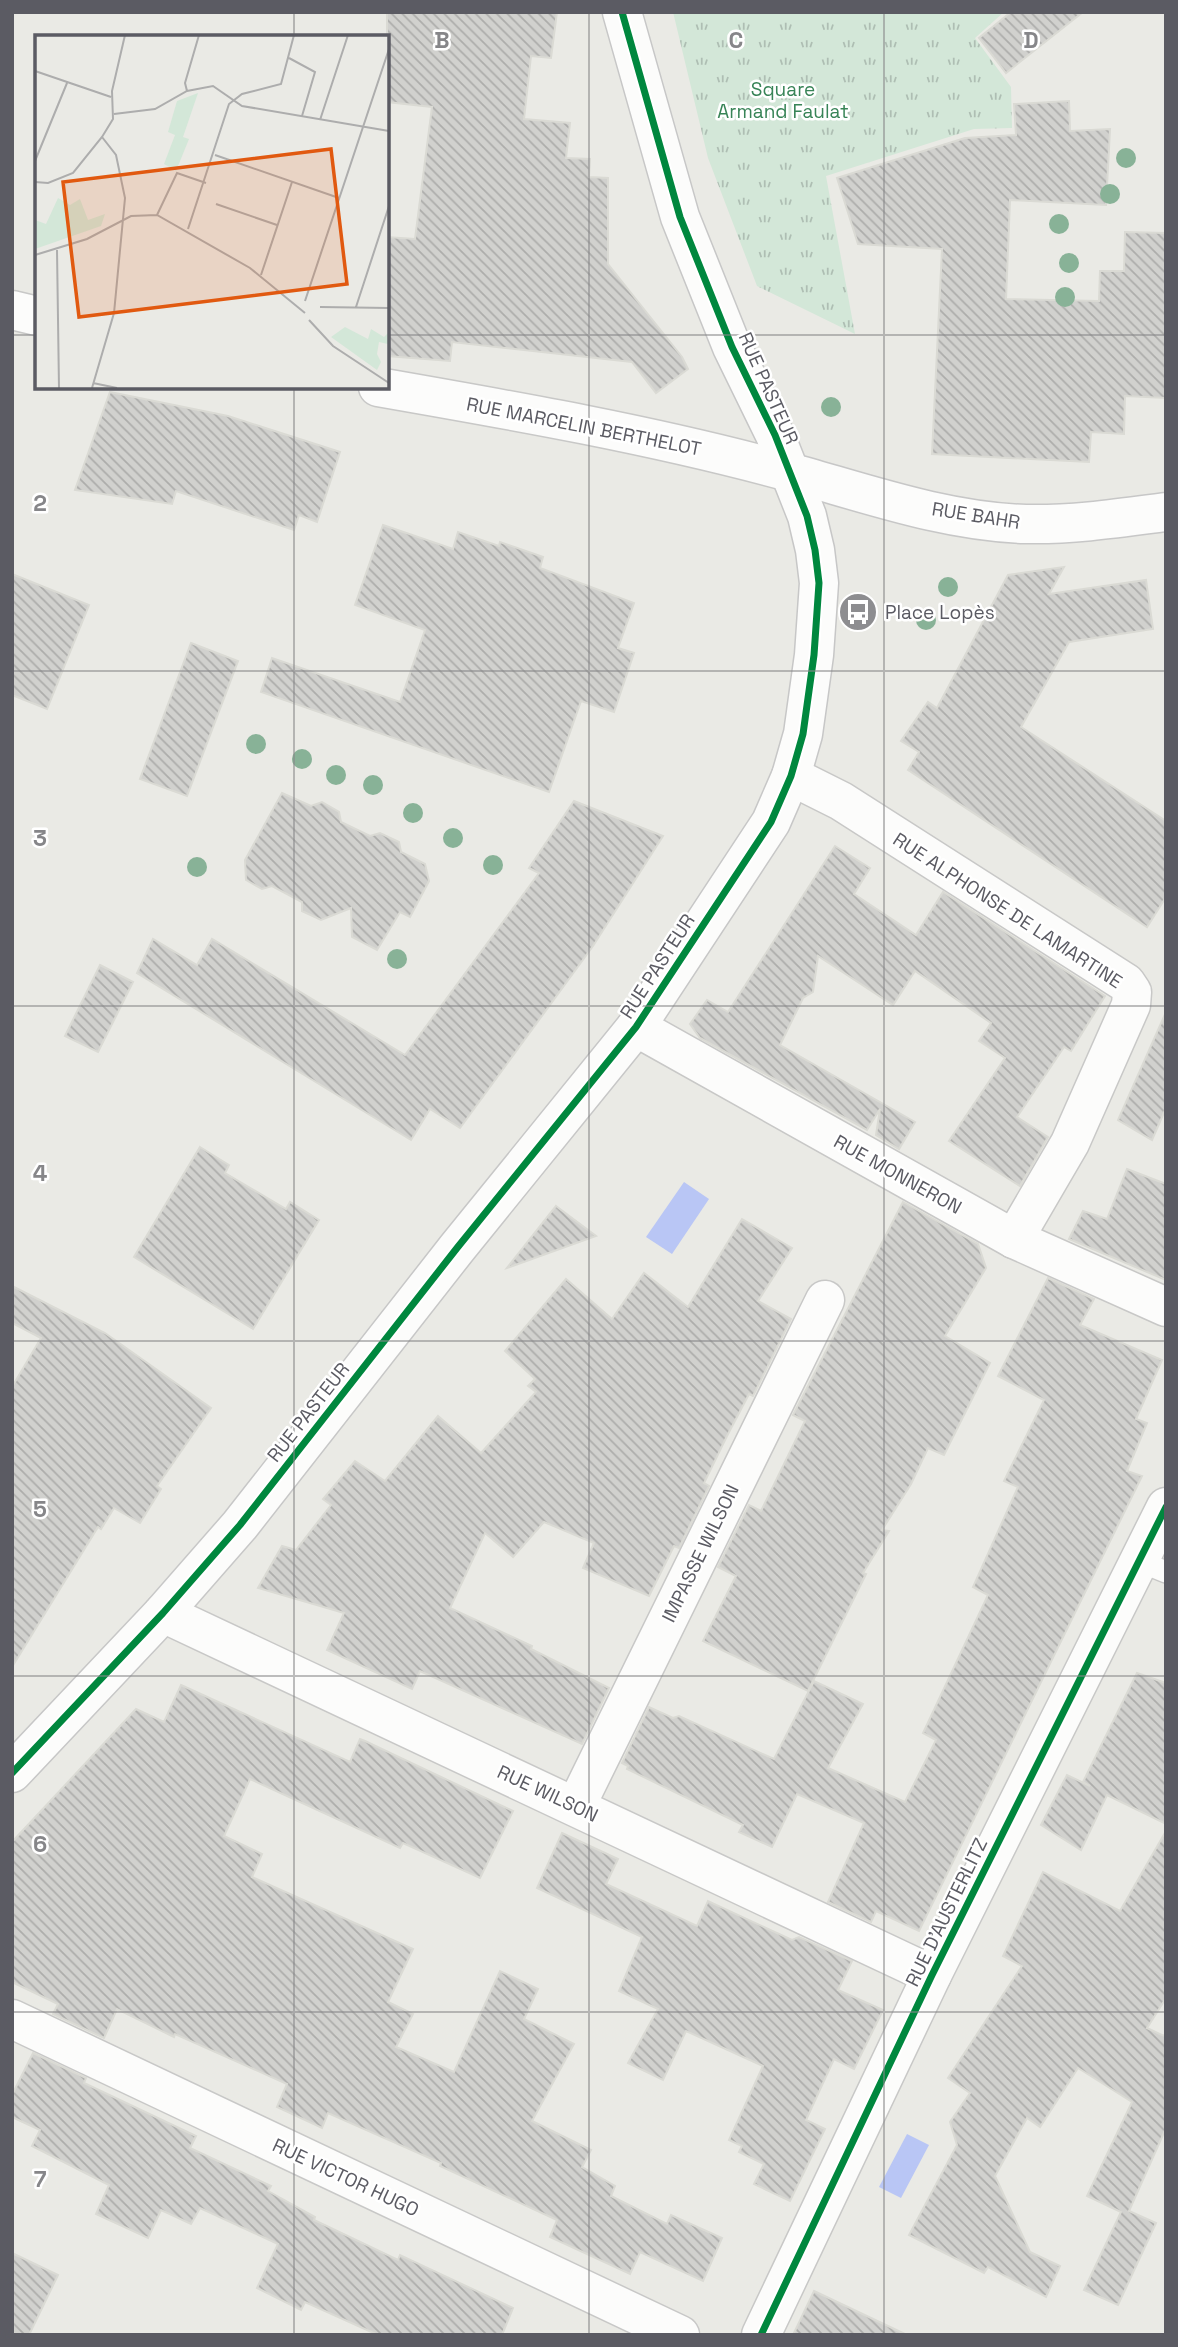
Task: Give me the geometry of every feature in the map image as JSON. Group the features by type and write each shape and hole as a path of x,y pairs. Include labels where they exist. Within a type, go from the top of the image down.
{"street":[{"name":"RUE PASTEUR","path":"12,1773 163,1613 246,1517 457,1248 636,1027 771,822 791,776 803,734 814,655 819,583 807,516 732,347 680,217 622,12"},
{"path":"12,310 35,316"},
{"name":"RUE MARCELIN BERTHELOT","path":"384,388 631,433 789,472"},
{"name":"RUE BAHR","path":"789,472 892,500 973,518 1012,522 1090,521 1166,512"},
{"name":"RUE ALPHONSE DE LAMARTINE","path":"791,776 841,801 1126,984 1132,992 1130,1005 1070,1143 1014,1238"},
{"name":"RUE MONNERON","path":"636,1027 1014,1238 1166,1307"},
{"name":"IMPASSE WILSON","path":"576,1806 825,1300"},
{"name":"RUE D'AUSTERLITZ","path":"761,2335 932,1975 1152,1567 1166,1507"},
{"name":"RUE WILSON","path":"163,1613 932,1975"},
{"name":"RUE VICTOR HUGO","path":"12,2019 680,2335"}],"green space":[{"name":"Square Armand Faulat","path":"673,12 1004,12 975,38 1011,87 1012,128 974,129 826,176 855,334 757,286 708,158"}],"water":[{"path":"684,1182 709,1199 672,1254 646,1237"},
{"path":"907,2134 929,2145 901,2198 879,2187"}],"building":[{"path":"387,12 557,12 551,58 531,56 524,119 570,123 566,158 590,159 589,177 608,178 608,264 682,357 688,369 656,393 632,362 452,342 450,361 388,356 388,237 415,239 432,107 388,102"},
{"path":"1011,12 1083,12 1006,73 979,38"},
{"path":"1069,101 1070,131 1110,129 1106,205 1010,200 1006,299 1099,301 1100,271 1124,271 1125,232 1166,233 1166,398 1125,396 1124,434 1091,432 1089,462 932,454 942,249 858,244 837,178 965,138 1016,135 1014,104"},
{"path":"110,392 228,416 340,452 317,522 299,515 294,530 176,491 172,504 75,490"},
{"path":"383,525 453,549 458,532 499,546 500,542 543,557 540,568 634,603 618,648 634,653 614,712 581,701 549,792 261,692 272,658 400,702 425,630 355,605"},
{"path":"1064,567 1049,594 1146,580 1153,629 1069,642 1021,727 1166,821 1166,897 1147,927 908,770 919,752 901,741 928,702 937,708 1008,575"},
{"path":"12,574 89,605 47,709 12,695"},
{"path":"191,643 238,661 187,796 140,779"},
{"path":"282,793 311,806 322,802 339,812 341,822 370,836 380,833 399,842 401,852 425,864 429,881 410,917 400,912 377,950 352,937 351,908 321,920 302,911 302,902 272,886 262,889 246,880 245,860"},
{"path":"574,801 663,836 593,946 460,1128 430,1109 411,1140 137,973 153,939 197,965 212,939 405,1055 539,873 529,868"},
{"path":"835,846 870,868 854,894 916,935 943,892 1105,996 1071,1051 1064,1047 1017,1117 1048,1137 1020,1186 949,1141 1005,1058 979,1041 991,1023 915,971 893,1005 818,956 813,992 803,998 780,1045 915,1122 899,1149 876,1135 880,1109 867,1130 700,1038 690,1024 707,1000 728,1012"},
{"path":"100,965 133,982 98,1052 65,1036"},
{"path":"1166,1012 1166,1108 1152,1140 1118,1120"},
{"path":"200,1147 229,1165 225,1173 286,1209 290,1202 319,1220 253,1329 134,1257"},
{"path":"1127,1169 1166,1184 1166,1280 1069,1239 1083,1211 1107,1219"},
{"path":"903,1202 978,1244 986,1268 945,1336 990,1363 944,1455 928,1448 911,1484 882,1530 889,1531 863,1573 866,1574 808,1691 703,1641 736,1576 718,1567 749,1505 761,1511 805,1421 793,1415"},
{"path":"556,1206 596,1236 507,1268"},
{"path":"742,1219 792,1248 758,1301 791,1319 753,1396 749,1394 704,1483 709,1486 679,1548 674,1546 649,1596 583,1568 594,1543 544,1522 513,1557 485,1533 450,1608 532,1646 531,1649 609,1688 582,1744 420,1671 412,1689 327,1650 344,1613 258,1588 282,1546 296,1550 331,1505 323,1499 355,1461 385,1481 438,1416 481,1453 536,1392 528,1386 535,1379 505,1351 566,1279 612,1319 644,1273 688,1307"},
{"path":"1048,1278 1094,1299 1080,1325 1162,1360 1136,1419 1147,1423 1127,1471 1142,1476 919,1931 876,1911 871,1922 828,1902 864,1823 797,1794 772,1847 739,1832 743,1825 627,1769 628,1766 622,1763 649,1707 673,1718 679,1716 774,1759 814,1681 863,1704 828,1768 905,1802 936,1740 923,1733 988,1595 973,1587 1018,1487 1004,1481 1044,1400 998,1376"},
{"path":"12,1286 105,1333 211,1408 157,1486 161,1489 140,1523 114,1508 101,1529 98,1527 12,1667 12,1387 41,1338 12,1323"},
{"path":"1137,1673 1166,1683 1166,1824 1107,1795 1081,1850 1041,1825 1067,1775 1090,1786 1083,1782"},
{"path":"181,1685 350,1762 360,1739 513,1811 480,1878 403,1843 400,1848 250,1779 224,1836 262,1854 252,1877 413,1949 388,2002 413,2014 396,2047 454,2072 500,1971 538,1989 524,2019 574,2044 532,2121 591,2150 582,2167 615,2186 611,2196 667,2224 671,2215 722,2238 703,2281 640,2252 630,2274 550,2237 557,2220 440,2166 441,2163 328,2113 322,2128 277,2107 287,2084 175,2034 174,2037 117,2009 104,2038 53,2014 58,2004 12,1982 12,1842 136,1709 164,1722"},
{"path":"1166,1831 1166,1998 1147,2028 1164,2036 1166,2032 1166,2128 1129,2211 1156,2223 1118,2305 1084,2290 1121,2212 1087,2196 1132,2102 1078,2068 1040,2127 1027,2118 995,2176 1030,2252 1060,2266 1046,2297 988,2267 984,2273 909,2235 957,2145 950,2122 970,2093 948,2078 1022,1966 1003,1956 1043,1872 1120,1911"},
{"path":"562,1833 618,1859 606,1884 697,1926 708,1901 792,1940 799,1937 852,1961 838,1990 883,2010 854,2069 834,2059 806,2120 825,2129 790,2201 754,2184 764,2164 739,2152 742,2146 729,2140 763,2066 686,2031 663,2080 628,2063 658,2009 619,1991 642,1937 537,1888"},
{"path":"33,2053 86,2078 84,2083 196,2136 190,2148 271,2186 268,2191 315,2217 314,2220 398,2260 400,2255 513,2308 502,2335 378,2335 305,2302 301,2310 257,2288 278,2244 200,2208 191,2224 161,2210 148,2238 96,2214 109,2185 32,2146 40,2130 12,2117 12,2095"},
{"path":"12,2253 58,2275 29,2335 12,2335"},
{"path":"814,2291 907,2335 793,2335"}],"cycle path":[{"path":"12,1773 163,1613 240,1525 457,1248 636,1027 771,822 791,776 803,734 814,655 819,583 815,550 807,516 775,435 732,347 680,217 622,12"},
{"path":"761,2335 932,1975 1166,1507"}],"place":[{"name":"Place Lopès","path":"858,612"}]}
